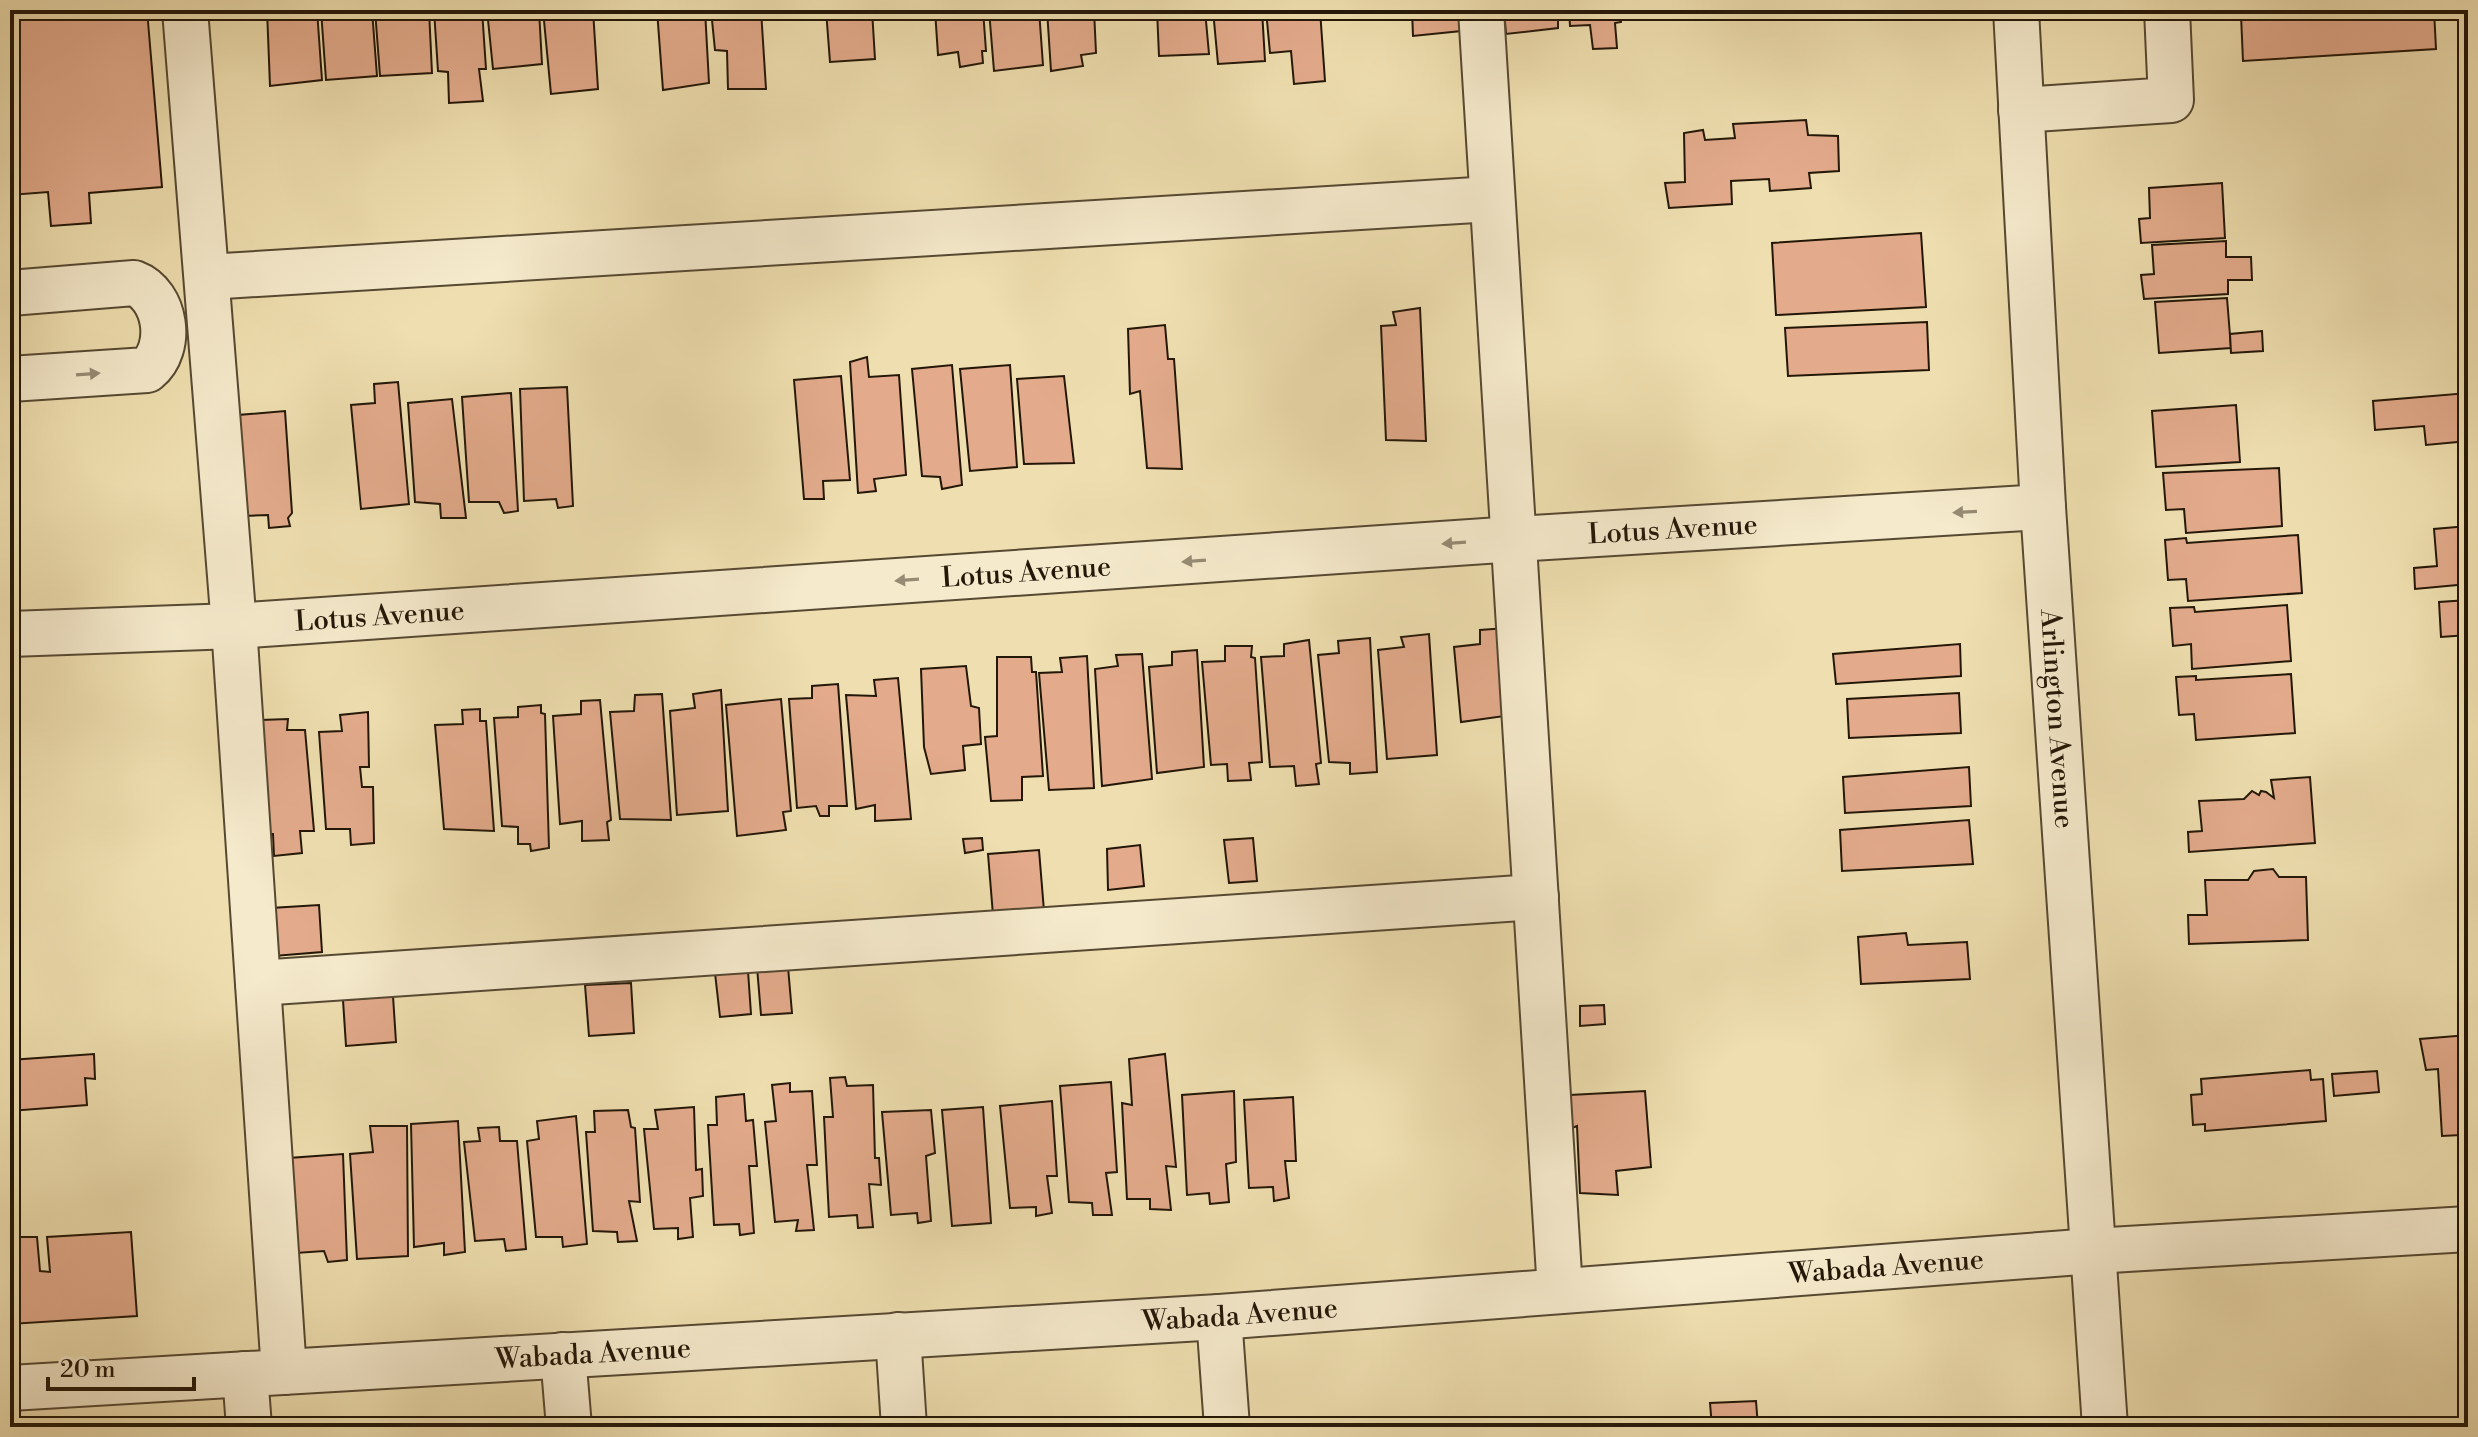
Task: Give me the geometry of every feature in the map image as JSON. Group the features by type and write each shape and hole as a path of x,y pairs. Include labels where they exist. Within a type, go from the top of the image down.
{"street":[{"path":"185,10 234,626 258,983 264,1373 249,1427"},
{"path":"1481,10 1560,1291"},
{"name":"Arlington Avenue","path":"2016,10 2043,507 2105,1427"},
{"path":"2021,110 2171,100 2167,10"},
{"path":"207,277 1492,199"},
{"path":"10,293 134,283 149,289 157,302 164,343 159,360 147,370 10,379"},
{"name":"Lotus Avenue","path":"10,634 234,626 1515,539 2043,507"},
{"path":"258,983 1536,897"},
{"name":"Wabada Avenue","path":"10,1388 1219,1317 2093,1251 2468,1229"},
{"path":"1219,1317 1227,1427"},
{"path":"898,1335 904,1427"},
{"path":"563,1355 569,1427"}],"building":[{"path":"10,10 147,10 162,187 89,193 91,223 51,226 48,192 10,195"},
{"path":"267,10 317,10 322,80 270,86"},
{"path":"321,10 372,10 377,76 326,80"},
{"path":"375,10 429,10 432,73 380,76"},
{"path":"434,10 482,10 486,69 479,69 483,101 449,103 448,72 438,71"},
{"path":"487,10 539,10 542,64 493,69"},
{"path":"543,10 593,10 598,89 551,94"},
{"path":"657,10 705,10 709,83 663,90"},
{"path":"711,10 761,10 766,89 728,89 727,51 715,50"},
{"path":"826,10 872,10 875,59 830,62"},
{"path":"935,10 983,10 986,51 982,51 983,63 960,67 958,52 938,55"},
{"path":"989,10 1039,10 1043,65 994,71"},
{"path":"1047,10 1094,10 1096,53 1081,55 1083,66 1051,71"},
{"path":"1157,10 1205,10 1209,54 1159,56"},
{"path":"1213,10 1262,10 1265,61 1218,64"},
{"path":"1266,10 1320,10 1325,81 1294,84 1291,51 1270,53"},
{"path":"1412,10 1469,10 1471,30 1413,36"},
{"path":"1504,10 1558,10 1558,28 1506,34"},
{"path":"1569,10 1620,10 1621,22 1615,23 1617,48 1593,49 1590,25 1570,26"},
{"path":"1686,10 1740,10 1741,15 1686,19"},
{"path":"1881,10 1935,10 1935,12 1881,14"},
{"path":"2231,10 2434,10 2436,49 2243,61 2241,15 2232,16"},
{"path":"1806,120 1808,135 1838,136 1839,171 1809,173 1811,188 1770,191 1769,179 1731,181 1732,204 1669,208 1665,183 1685,182 1684,133 1703,130 1705,140 1735,138 1733,124"},
{"path":"2222,183 2225,238 2141,243 2139,219 2150,218 2149,188"},
{"path":"1921,233 1926,307 1776,315 1772,243"},
{"path":"2226,241 2226,257 2251,257 2252,280 2228,280 2228,294 2144,299 2141,275 2154,274 2152,245"},
{"path":"2227,298 2231,348 2159,353 2155,302"},
{"path":"1420,308 1426,441 1386,440 1381,326 1396,325 1393,312"},
{"path":"1927,322 1929,370 1788,376 1785,328"},
{"path":"1165,325 1168,359 1174,359 1182,469 1147,468 1140,391 1130,394 1128,329"},
{"path":"2262,331 2263,351 2231,353 2230,334"},
{"path":"867,357 869,377 899,375 906,475 874,479 876,491 858,493 850,362"},
{"path":"952,365 962,485 942,489 940,477 922,476 912,369"},
{"path":"1010,365 1017,467 970,471 960,369"},
{"path":"841,376 850,480 823,481 824,499 804,499 794,380"},
{"path":"1064,376 1074,463 1024,464 1017,379"},
{"path":"398,382 409,504 361,509 351,405 375,403 374,384"},
{"path":"567,387 573,506 558,508 556,499 524,501 520,389"},
{"path":"511,393 518,511 504,513 499,502 469,502 462,397"},
{"path":"2468,393 2468,441 2426,445 2424,426 2375,430 2373,401"},
{"path":"452,399 466,518 441,518 440,504 415,502 408,403"},
{"path":"2236,405 2240,462 2156,467 2152,411"},
{"path":"285,411 292,513 288,518 290,526 269,528 268,515 245,516 238,415"},
{"path":"2279,468 2282,526 2186,533 2184,509 2166,510 2163,473"},
{"path":"2468,526 2468,584 2415,589 2414,568 2437,566 2434,529"},
{"path":"2298,535 2302,593 2188,601 2186,579 2168,580 2165,540 2186,538 2187,543"},
{"path":"2468,600 2468,635 2441,637 2439,602"},
{"path":"2287,605 2291,661 2192,669 2191,644 2173,646 2170,608 2194,607 2195,612"},
{"path":"1506,628 1512,715 1461,722 1454,647 1480,644 1480,630"},
{"path":"1429,634 1437,755 1387,759 1378,650 1404,647 1401,637"},
{"path":"1370,638 1377,772 1350,774 1350,763 1329,762 1318,655 1339,653 1338,641"},
{"path":"1309,640 1321,763 1316,764 1319,784 1296,786 1294,766 1270,767 1261,657 1284,656 1284,644"},
{"path":"1960,644 1961,676 1836,684 1833,654"},
{"path":"1225,646 1252,646 1251,657 1255,658 1262,762 1249,763 1251,780 1228,781 1227,764 1211,765 1202,662 1225,661"},
{"path":"1197,650 1204,767 1157,773 1149,667 1172,665 1172,652"},
{"path":"1142,654 1152,779 1102,786 1095,669 1118,666 1116,655"},
{"path":"1087,656 1094,788 1049,790 1039,673 1062,672 1060,658"},
{"path":"997,657 1031,657 1032,672 1036,672 1043,776 1022,777 1022,800 991,801 985,737 997,736"},
{"path":"966,666 971,706 979,708 981,744 963,746 965,770 931,774 924,747 921,669"},
{"path":"2291,674 2295,733 2196,740 2194,714 2179,715 2176,677 2196,676 2196,680"},
{"path":"898,678 911,819 875,821 875,805 856,809 846,695 876,696 874,680"},
{"path":"838,684 847,806 829,806 829,816 820,816 816,806 797,808 789,699 812,698 812,686"},
{"path":"721,690 728,811 677,815 670,711 695,708 693,694"},
{"path":"1959,693 1961,733 1849,738 1847,699"},
{"path":"662,694 671,820 620,819 610,712 634,711 635,695"},
{"path":"781,699 791,811 783,812 786,830 737,836 726,705"},
{"path":"600,700 611,820 607,822 609,840 582,841 582,821 560,824 553,716 581,714 581,701"},
{"path":"541,705 541,713 545,714 549,848 531,851 530,844 518,844 518,827 502,826 494,718 518,717 518,707"},
{"path":"480,709 480,721 486,721 494,831 444,829 435,725 463,724 462,710"},
{"path":"368,712 369,767 360,767 362,787 373,787 374,843 351,845 350,829 326,829 319,732 342,731 340,715"},
{"path":"288,719 287,730 305,730 314,831 300,831 302,853 274,856 273,834 264,834 256,734 263,732 261,720"},
{"path":"1969,767 1971,806 1845,813 1843,777"},
{"path":"2310,777 2315,843 2189,852 2188,832 2202,831 2199,801 2244,799 2252,791 2259,795 2261,791 2266,792 2274,798 2271,780"},
{"path":"1969,820 1973,864 1842,871 1840,830"},
{"path":"982,838 983,850 965,853 963,839"},
{"path":"1253,838 1257,881 1229,883 1224,840"},
{"path":"1140,845 1144,886 1108,890 1107,849"},
{"path":"1039,850 1044,911 993,915 988,854"},
{"path":"2273,869 2279,877 2306,877 2308,940 2189,944 2188,915 2207,915 2205,880 2248,880 2254,871"},
{"path":"319,905 322,952 274,956 271,908"},
{"path":"1906,933 1908,945 1967,942 1970,979 1861,984 1858,937"},
{"path":"757,967 788,967 792,1013 761,1015"},
{"path":"748,971 751,1014 720,1017 715,973"},
{"path":"631,983 634,1033 589,1036 585,985"},
{"path":"393,996 396,1042 346,1046 343,1000"},
{"path":"1604,1005 1605,1024 1580,1026 1580,1006"},
{"path":"2468,1035 2468,1145 2461,1145 2461,1135 2442,1136 2438,1069 2426,1070 2420,1039"},
{"path":"94,1054 95,1079 85,1078 87,1105 10,1111 10,1060"},
{"path":"1165,1054 1176,1167 1166,1166 1171,1210 1150,1209 1150,1199 1127,1199 1122,1103 1132,1105 1129,1059"},
{"path":"2310,1070 2311,1080 2323,1079 2326,1121 2205,1131 2205,1124 2193,1125 2191,1095 2202,1094 2201,1079"},
{"path":"2377,1071 2379,1092 2334,1096 2332,1074"},
{"path":"845,1077 847,1086 873,1085 875,1158 879,1158 881,1185 869,1184 873,1227 858,1228 857,1215 829,1217 824,1117 833,1117 830,1078"},
{"path":"1111,1082 1117,1172 1106,1173 1112,1215 1093,1215 1092,1203 1069,1202 1060,1086"},
{"path":"790,1083 790,1092 812,1091 817,1165 807,1165 814,1230 796,1231 798,1220 775,1222 765,1122 776,1121 772,1085"},
{"path":"1234,1091 1236,1162 1226,1164 1229,1202 1210,1204 1209,1193 1187,1195 1182,1095"},
{"path":"1645,1091 1651,1167 1616,1171 1618,1195 1580,1193 1577,1126 1572,1128 1570,1095"},
{"path":"744,1094 746,1121 753,1120 757,1166 749,1166 754,1233 740,1235 739,1224 714,1225 708,1125 717,1125 716,1097"},
{"path":"1293,1097 1296,1161 1285,1161 1289,1198 1274,1201 1273,1187 1249,1188 1244,1100"},
{"path":"1052,1101 1057,1176 1047,1176 1052,1213 1036,1216 1036,1207 1010,1208 1000,1106"},
{"path":"694,1107 696,1170 702,1169 703,1196 690,1198 693,1237 678,1239 678,1228 654,1229 644,1129 658,1129 655,1110"},
{"path":"983,1107 991,1223 952,1226 942,1110"},
{"path":"628,1110 631,1127 635,1128 640,1202 629,1201 637,1241 618,1242 617,1232 593,1231 586,1132 595,1132 594,1111"},
{"path":"931,1110 935,1153 926,1156 931,1221 918,1223 917,1213 891,1215 882,1112"},
{"path":"576,1116 587,1244 563,1247 562,1237 536,1237 527,1141 539,1139 537,1121"},
{"path":"458,1121 465,1252 444,1255 444,1243 414,1247 411,1124"},
{"path":"370,1126 407,1126 408,1256 357,1259 350,1154 373,1152"},
{"path":"499,1127 500,1141 517,1141 526,1249 506,1251 504,1239 475,1241 464,1142 480,1141 478,1128"},
{"path":"343,1154 347,1260 328,1262 324,1251 296,1253 289,1158"},
{"path":"131,1232 137,1316 10,1324 10,1237 37,1237 40,1271 50,1272 47,1237"},
{"path":"1756,1401 1758,1427 1712,1427 1710,1403"},
{"path":"1649,1417 1650,1427 1579,1427 1578,1424"}]}
